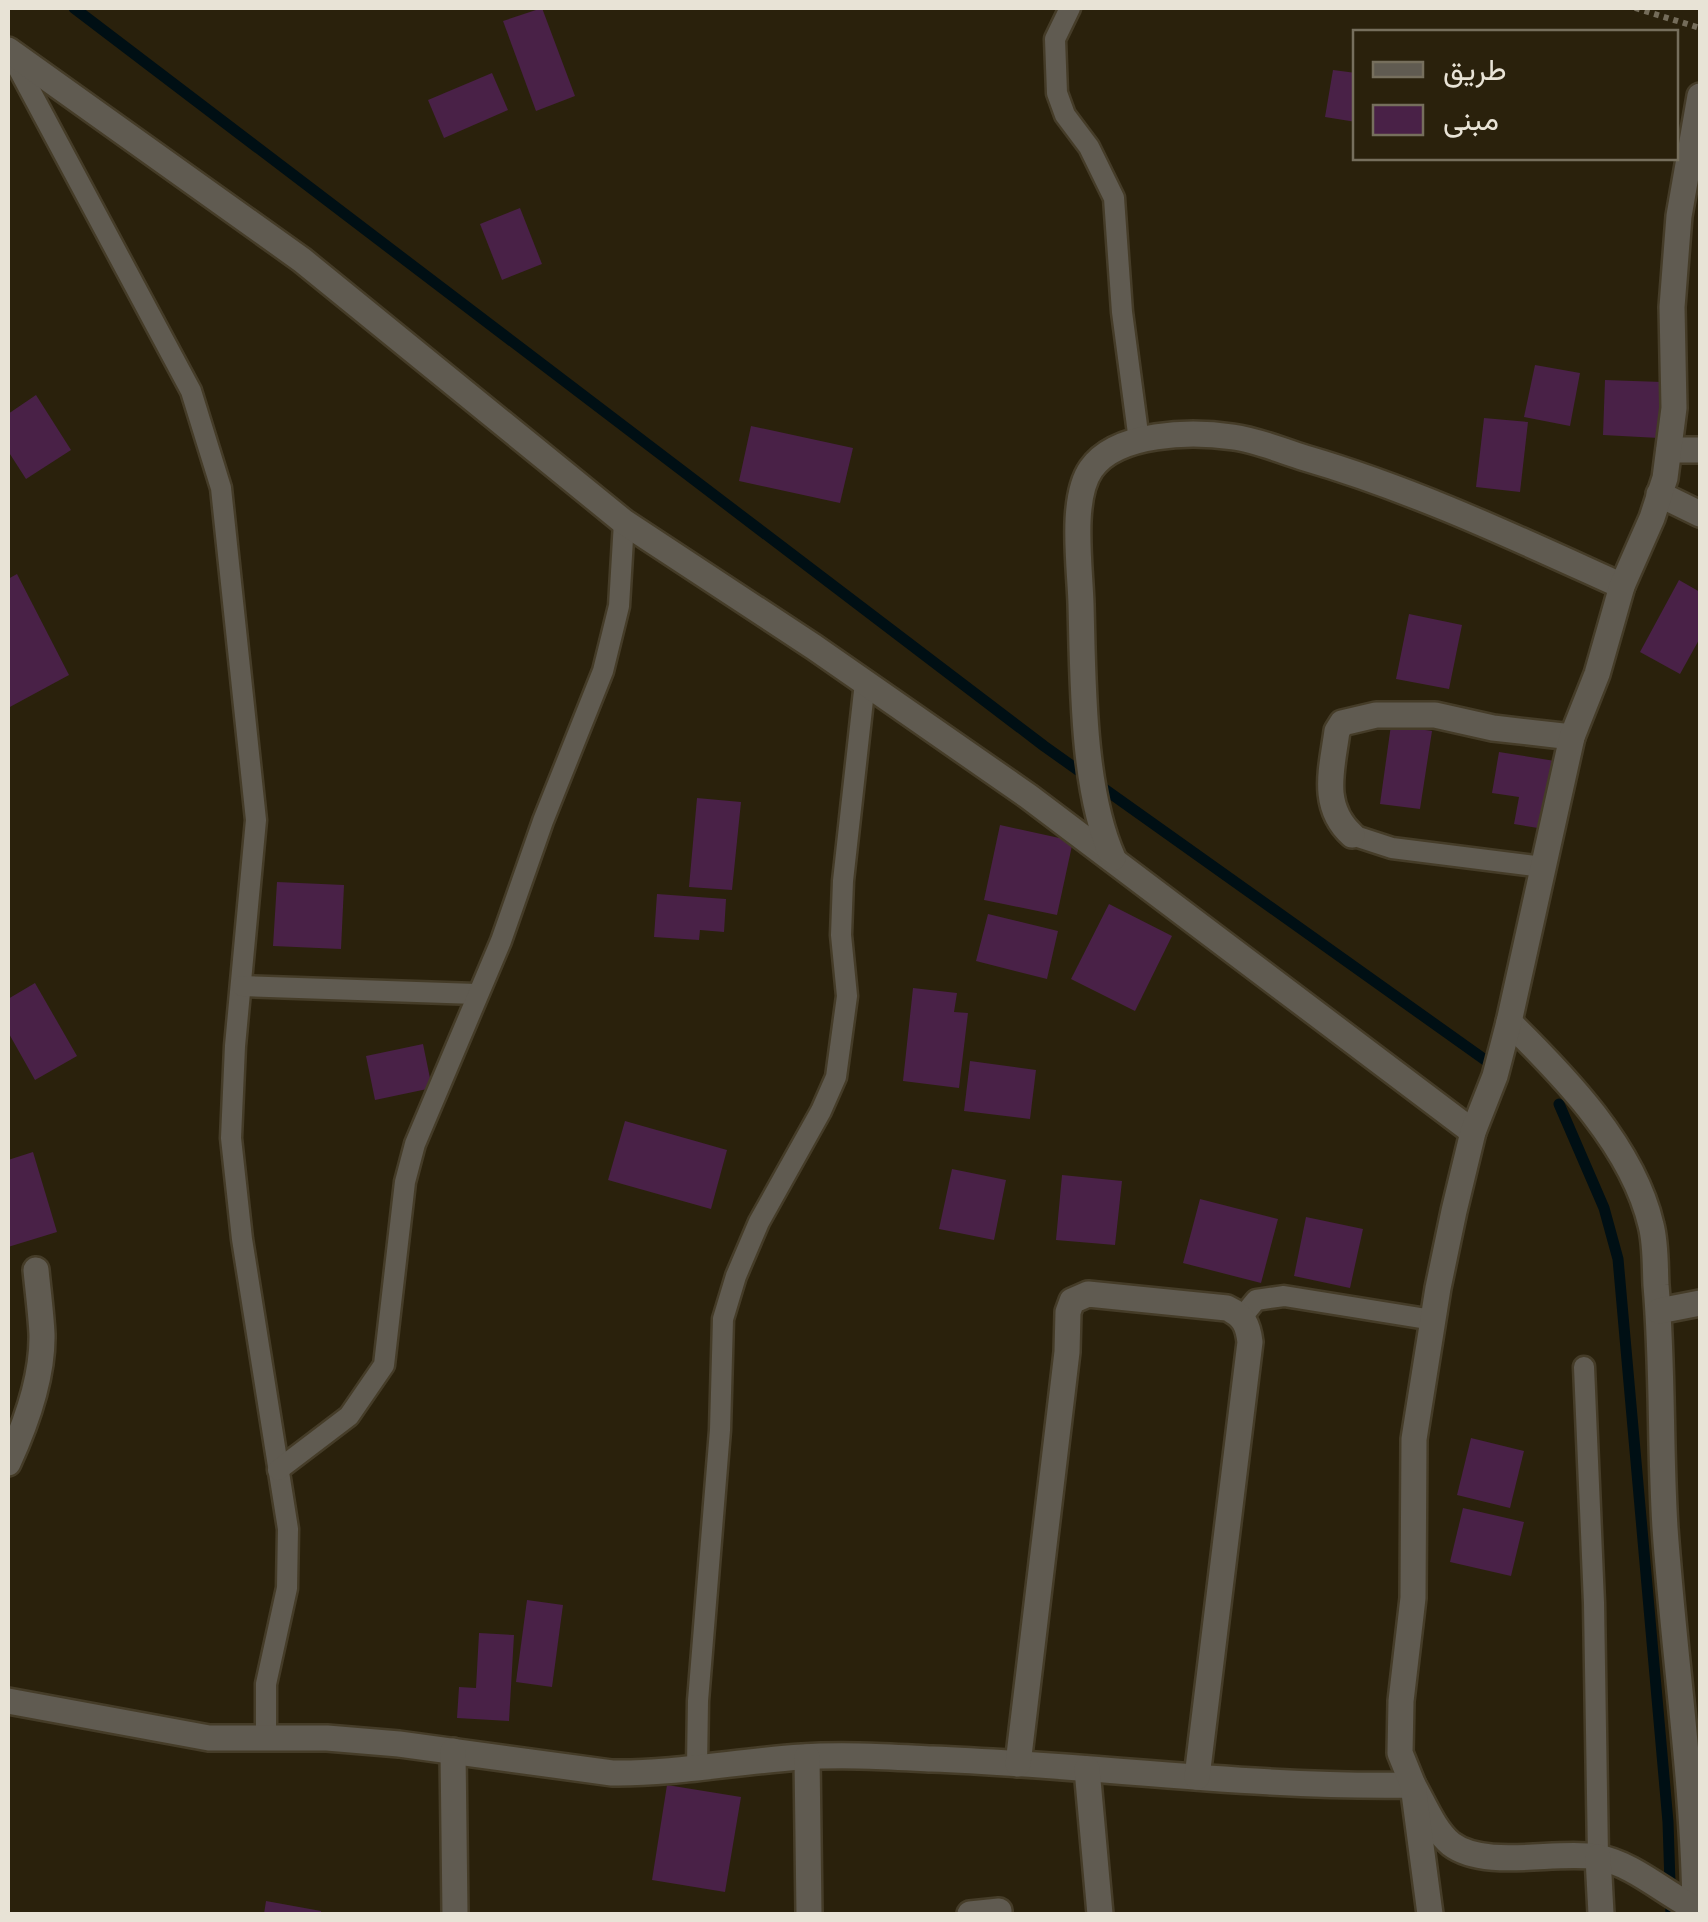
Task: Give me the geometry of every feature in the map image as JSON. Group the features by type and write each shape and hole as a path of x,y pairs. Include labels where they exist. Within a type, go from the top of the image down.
{"street":[{"path":"8,50 302,260 624,522 865,682 1113,858 1472,1132"},
{"path":"1692,1908 1636,1873 1598,1857 1517,1858 1464,1851 1442,1833 1413,1785 1400,1754 1401,1701 1413,1598 1414,1438 1433,1320 1472,1132 1495,1076 1509,1022 1572,737 1597,674 1622,586 1652,518 1668,450 1674,408 1672,308 1700,96"},
{"path":"1113,858 1101,824 1089,744 1079,527 1088,472 1118,445 1189,434 1236,437 1355,472 1466,514 1622,586"},
{"path":"1668,450 1700,450"},
{"path":"1658,494 1700,514"},
{"path":"1352,834 1333,812 1330,794 1336,731 1342,722 1376,715 1435,715 1477,725 1572,737"},
{"path":"1509,1022 1570,1085 1600,1124 1630,1173 1651,1225 1658,1310 1665,1526 1691,1820 1692,1908"},
{"path":"8,1463 33,1396 42,1338 36,1270"},
{"path":"1018,1764 1068,1352 1068,1312 1072,1301 1088,1294 1227,1308 1242,1317 1248,1327 1250,1342 1196,1778"},
{"path":"1658,1310 1700,1303"},
{"path":"8,1701 209,1738 327,1738 612,1773 647,1774 807,1757 1018,1764 1326,1786 1413,1785"},
{"path":"453,1751 455,1914"},
{"path":"807,1757 809,1914"},
{"path":"1087,1769 1100,1914"},
{"path":"1413,1785 1430,1914"},
{"path":"1598,1857 1601,1914"},
{"path":"970,1914 999,1911"}],"lane":[{"path":"1070,8 1055,39 1057,93 1065,116 1089,148 1114,198 1122,312 1140,441"},
{"path":"8,50 191,391 220,488 256,820 231,1138 242,1240 288,1529 289,1562 266,1684 266,1737"},
{"path":"278,1470 349,1416 384,1365 405,1182 415,1144 500,940 603,671 619,606 624,522"},
{"path":"697,1766 698,1700 720,1430 723,1319 759,1222 821,1112 836,1077 847,996 841,935 843,881 865,682"},
{"path":"1352,834 1392,848 1542,866"},
{"path":"242,986 476,994"},
{"path":"1242,1317 1256,1300 1284,1296 1433,1320"},
{"path":"1584,1367 1594,1603 1598,1857"}],"path":[{"path":"1635,8 1700,28"}],"building":[{"path":"542,8 575,96 536,111 503,21"},
{"path":"1333,70 1353,73 1353,122 1325,117"},
{"path":"492,73 508,110 444,138 428,100"},
{"path":"520,208 542,264 502,280 480,224"},
{"path":"1535,365 1580,373 1570,426 1524,417"},
{"path":"1605,380 1662,382 1659,438 1603,435"},
{"path":"36,395 71,450 26,479 8,451 8,414"},
{"path":"1484,418 1528,422 1520,492 1476,487"},
{"path":"751,426 853,448 840,503 739,481"},
{"path":"17,574 69,675 8,708 8,579"},
{"path":"1679,580 1700,592 1700,638 1680,674 1640,652"},
{"path":"1409,614 1462,625 1449,689 1396,679"},
{"path":"1391,725 1432,731 1420,809 1380,804"},
{"path":"1499,752 1555,761 1544,829 1514,824 1519,797 1492,793"},
{"path":"697,798 741,802 732,890 689,887"},
{"path":"1000,825 1073,841 1057,915 984,900"},
{"path":"277,882 344,885 341,949 273,946"},
{"path":"657,894 726,899 724,932 700,930 699,940 654,937"},
{"path":"1109,904 1172,936 1135,1011 1071,979"},
{"path":"988,914 1058,931 1047,979 976,961"},
{"path":"35,983 77,1056 35,1080 8,1032 8,999"},
{"path":"913,988 957,993 954,1012 968,1013 959,1088 903,1081"},
{"path":"423,1044 432,1088 375,1100 366,1056"},
{"path":"970,1061 1036,1070 1030,1119 964,1111"},
{"path":"625,1121 727,1150 711,1209 608,1180"},
{"path":"33,1152 57,1232 8,1247 8,1160"},
{"path":"952,1169 1006,1180 994,1240 939,1229"},
{"path":"1062,1175 1122,1181 1115,1245 1056,1240"},
{"path":"1200,1199 1278,1219 1261,1283 1183,1263"},
{"path":"1306,1217 1363,1229 1350,1288 1294,1276"},
{"path":"1471,1438 1524,1451 1510,1508 1457,1495"},
{"path":"1463,1508 1524,1522 1511,1576 1450,1562"},
{"path":"527,1600 563,1605 552,1687 516,1682"},
{"path":"479,1633 514,1635 509,1721 457,1718 459,1687 476,1688"},
{"path":"667,1785 741,1797 725,1892 652,1880"},
{"path":"266,1901 321,1911 321,1914 264,1914"}],"waterway":[{"path":"74,8 1044,746 1495,1067"},
{"path":"1559,1104 1604,1208 1618,1259 1668,1822 1671,1914"}]}
